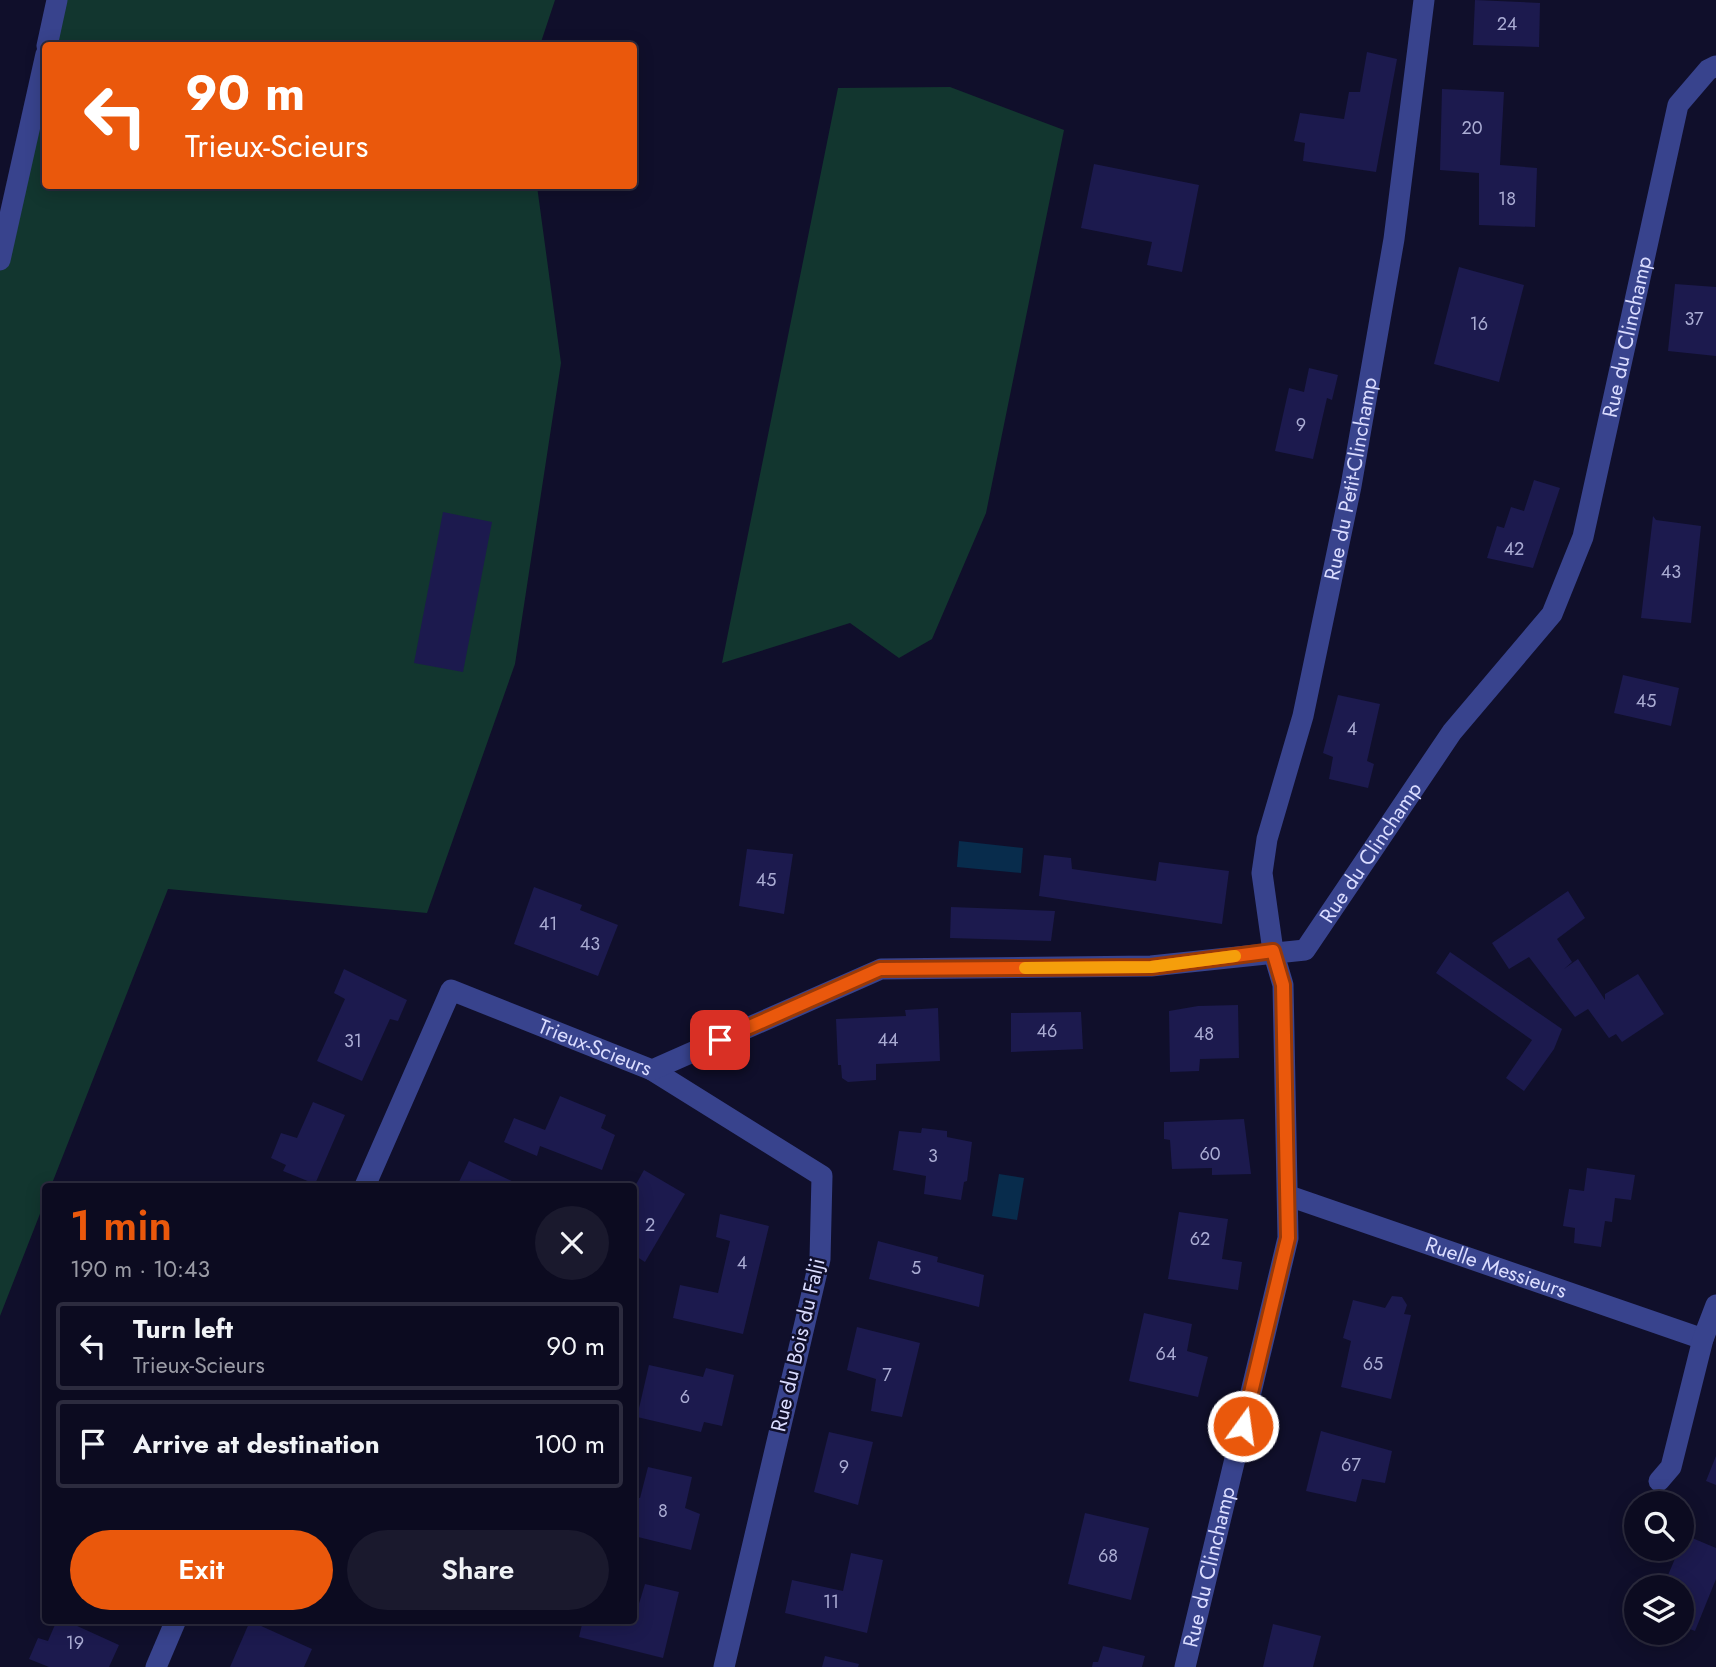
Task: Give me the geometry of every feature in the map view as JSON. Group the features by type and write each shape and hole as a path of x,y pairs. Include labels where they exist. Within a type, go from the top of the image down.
{"street":[{"path":"48,42 57,0"},
{"name":"Rue du Petit-Clinchamp","path":"1273,951 1262,873 1267,839 1303,716 1352,486 1394,239 1424,0"},
{"name":"Rue du Clinchamp","path":"1185,1667 1288,1238 1283,985 1273,951 1305,950 1452,732 1552,614 1583,537 1678,105 1708,70 1716,66"},
{"path":"0,260 42,72"},
{"name":"Trieux-Scieurs","path":"366,1183 451,990 652,1070 880,969 1151,967 1273,951"},
{"name":"Rue du Bois du Falji","path":"652,1070 822,1176 820,1259 724,1667"},
{"name":"Ruelle Messieurs","path":"1289,1196 1703,1339"},
{"path":"1659,1481 1671,1467 1703,1339 1716,1305"},
{"path":"156,1667 174,1624"}],"green space":[{"path":"51,0 555,0 541,42 42,42 42,189 537,189 561,363 515,664 427,913 168,889 52,1183 42,1183 42,1209 0,1316 0,225"},
{"path":"950,87 1064,130 986,513 932,639 899,658 850,623 722,663 838,88"}],"water":[{"path":"959,841 1023,848 1021,873 957,867"},
{"path":"999,1174 1024,1178 1017,1220 992,1216"}],"building":[{"path":"1475,0 1540,3 1539,47 1473,45"},
{"path":"1367,52 1397,59 1376,172 1303,161 1305,143 1294,141 1300,113 1344,119 1349,92 1360,92"},
{"path":"1442,89 1504,92 1500,165 1537,168 1535,227 1479,225 1479,173 1440,170"},
{"path":"1094,164 1199,185 1182,272 1147,265 1152,242 1081,228"},
{"path":"1459,267 1524,285 1499,382 1434,364"},
{"path":"1675,284 1716,287 1716,356 1668,351"},
{"path":"1309,368 1338,375 1332,400 1327,398 1313,459 1275,451 1289,388 1304,392"},
{"path":"1534,480 1560,488 1533,568 1487,558 1497,526 1504,528 1511,507 1524,511"},
{"path":"443,512 492,522 463,672 414,663"},
{"path":"1653,516 1656,520 1701,526 1691,623 1641,618"},
{"path":"1623,675 1679,688 1671,726 1614,713"},
{"path":"1338,695 1380,704 1367,761 1374,764 1368,788 1329,779 1333,757 1323,753"},
{"path":"747,849 793,854 784,914 739,906"},
{"path":"1044,855 1071,858 1072,869 1156,881 1159,862 1229,871 1222,924 1039,896"},
{"path":"534,887 582,905 580,910 618,925 598,976 514,944"},
{"path":"1568,891 1585,918 1557,939 1572,962 1564,969 1578,959 1605,1000 1605,994 1638,974 1664,1014 1622,1042 1616,1034 1609,1038 1588,1009 1575,1017 1529,957 1509,969 1492,943"},
{"path":"951,907 1055,911 1051,941 950,938"},
{"path":"1450,952 1562,1029 1554,1049 1524,1091 1506,1078 1532,1040 1436,973"},
{"path":"344,969 407,1000 398,1021 390,1019 362,1081 317,1061 345,999 334,993"},
{"path":"1238,1005 1239,1058 1200,1059 1199,1071 1170,1072 1169,1011 1198,1006"},
{"path":"938,1008 940,1061 876,1064 876,1080 848,1082 842,1078 841,1065 838,1065 836,1019 906,1016 905,1010"},
{"path":"1081,1012 1083,1049 1011,1052 1011,1013"},
{"path":"560,1096 606,1115 601,1128 615,1135 602,1170 540,1146 537,1156 504,1142 514,1118 545,1130"},
{"path":"313,1102 345,1115 315,1183 283,1171 286,1165 271,1158 281,1133 297,1138"},
{"path":"1244,1119 1251,1174 1212,1175 1212,1168 1172,1169 1170,1140 1164,1139 1164,1122"},
{"path":"922,1128 947,1131 947,1137 972,1142 967,1181 964,1182 961,1200 924,1194 926,1176 893,1170 899,1131 921,1133"},
{"path":"469,1161 514,1182 514,1183 458,1183"},
{"path":"1587,1168 1635,1175 1631,1200 1615,1198 1612,1222 1605,1221 1601,1247 1574,1243 1575,1228 1563,1226 1569,1189 1584,1191"},
{"path":"644,1170 685,1194 645,1262 637,1257 637,1183"},
{"path":"1179,1212 1228,1219 1222,1259 1242,1262 1238,1290 1168,1279"},
{"path":"720,1214 769,1226 743,1334 673,1318 680,1285 718,1293 730,1241 716,1237"},
{"path":"878,1241 938,1257 937,1262 984,1275 979,1307 869,1279"},
{"path":"1392,1296 1402,1297 1407,1305 1404,1314 1411,1315 1391,1399 1341,1387 1351,1341 1343,1338 1353,1300 1385,1308"},
{"path":"1144,1313 1192,1324 1187,1351 1208,1357 1198,1397 1129,1381"},
{"path":"857,1327 920,1343 902,1417 871,1411 876,1379 847,1370"},
{"path":"649,1365 703,1377 706,1368 734,1375 722,1426 704,1422 701,1432 637,1417"},
{"path":"1321,1431 1392,1451 1385,1483 1362,1479 1356,1502 1306,1491"},
{"path":"829,1432 873,1442 858,1505 814,1492"},
{"path":"1716,1456 1716,1485 1706,1481"},
{"path":"648,1467 692,1477 685,1508 700,1514 691,1550 637,1537 637,1498 640,1498"},
{"path":"1085,1513 1149,1528 1131,1600 1068,1584"},
{"path":"1694,1539 1716,1548 1716,1579 1695,1631 1694,1575 1668,1575 1674,1561 1694,1561"},
{"path":"851,1553 883,1560 867,1633 785,1613 792,1580 843,1591"},
{"path":"645,1584 679,1592 663,1658 579,1637 582,1624 637,1624 637,1610"},
{"path":"55,1624 73,1624 119,1645 109,1667 49,1667 29,1659 38,1638 48,1641"},
{"path":"249,1624 257,1624 312,1649 304,1667 230,1667"},
{"path":"1273,1624 1321,1636 1313,1667 1263,1667"},
{"path":"1103,1646 1145,1656 1142,1667 1092,1667 1093,1662 1098,1662"},
{"path":"825,1656 859,1664 858,1667 822,1667"}],"slow traffic":[{"path":"1025,968 1151,967 1235,956"}],"route":[{"path":"720,1040 880,969 1151,967 1273,951 1283,985 1288,1238 1243,1426"}]}
